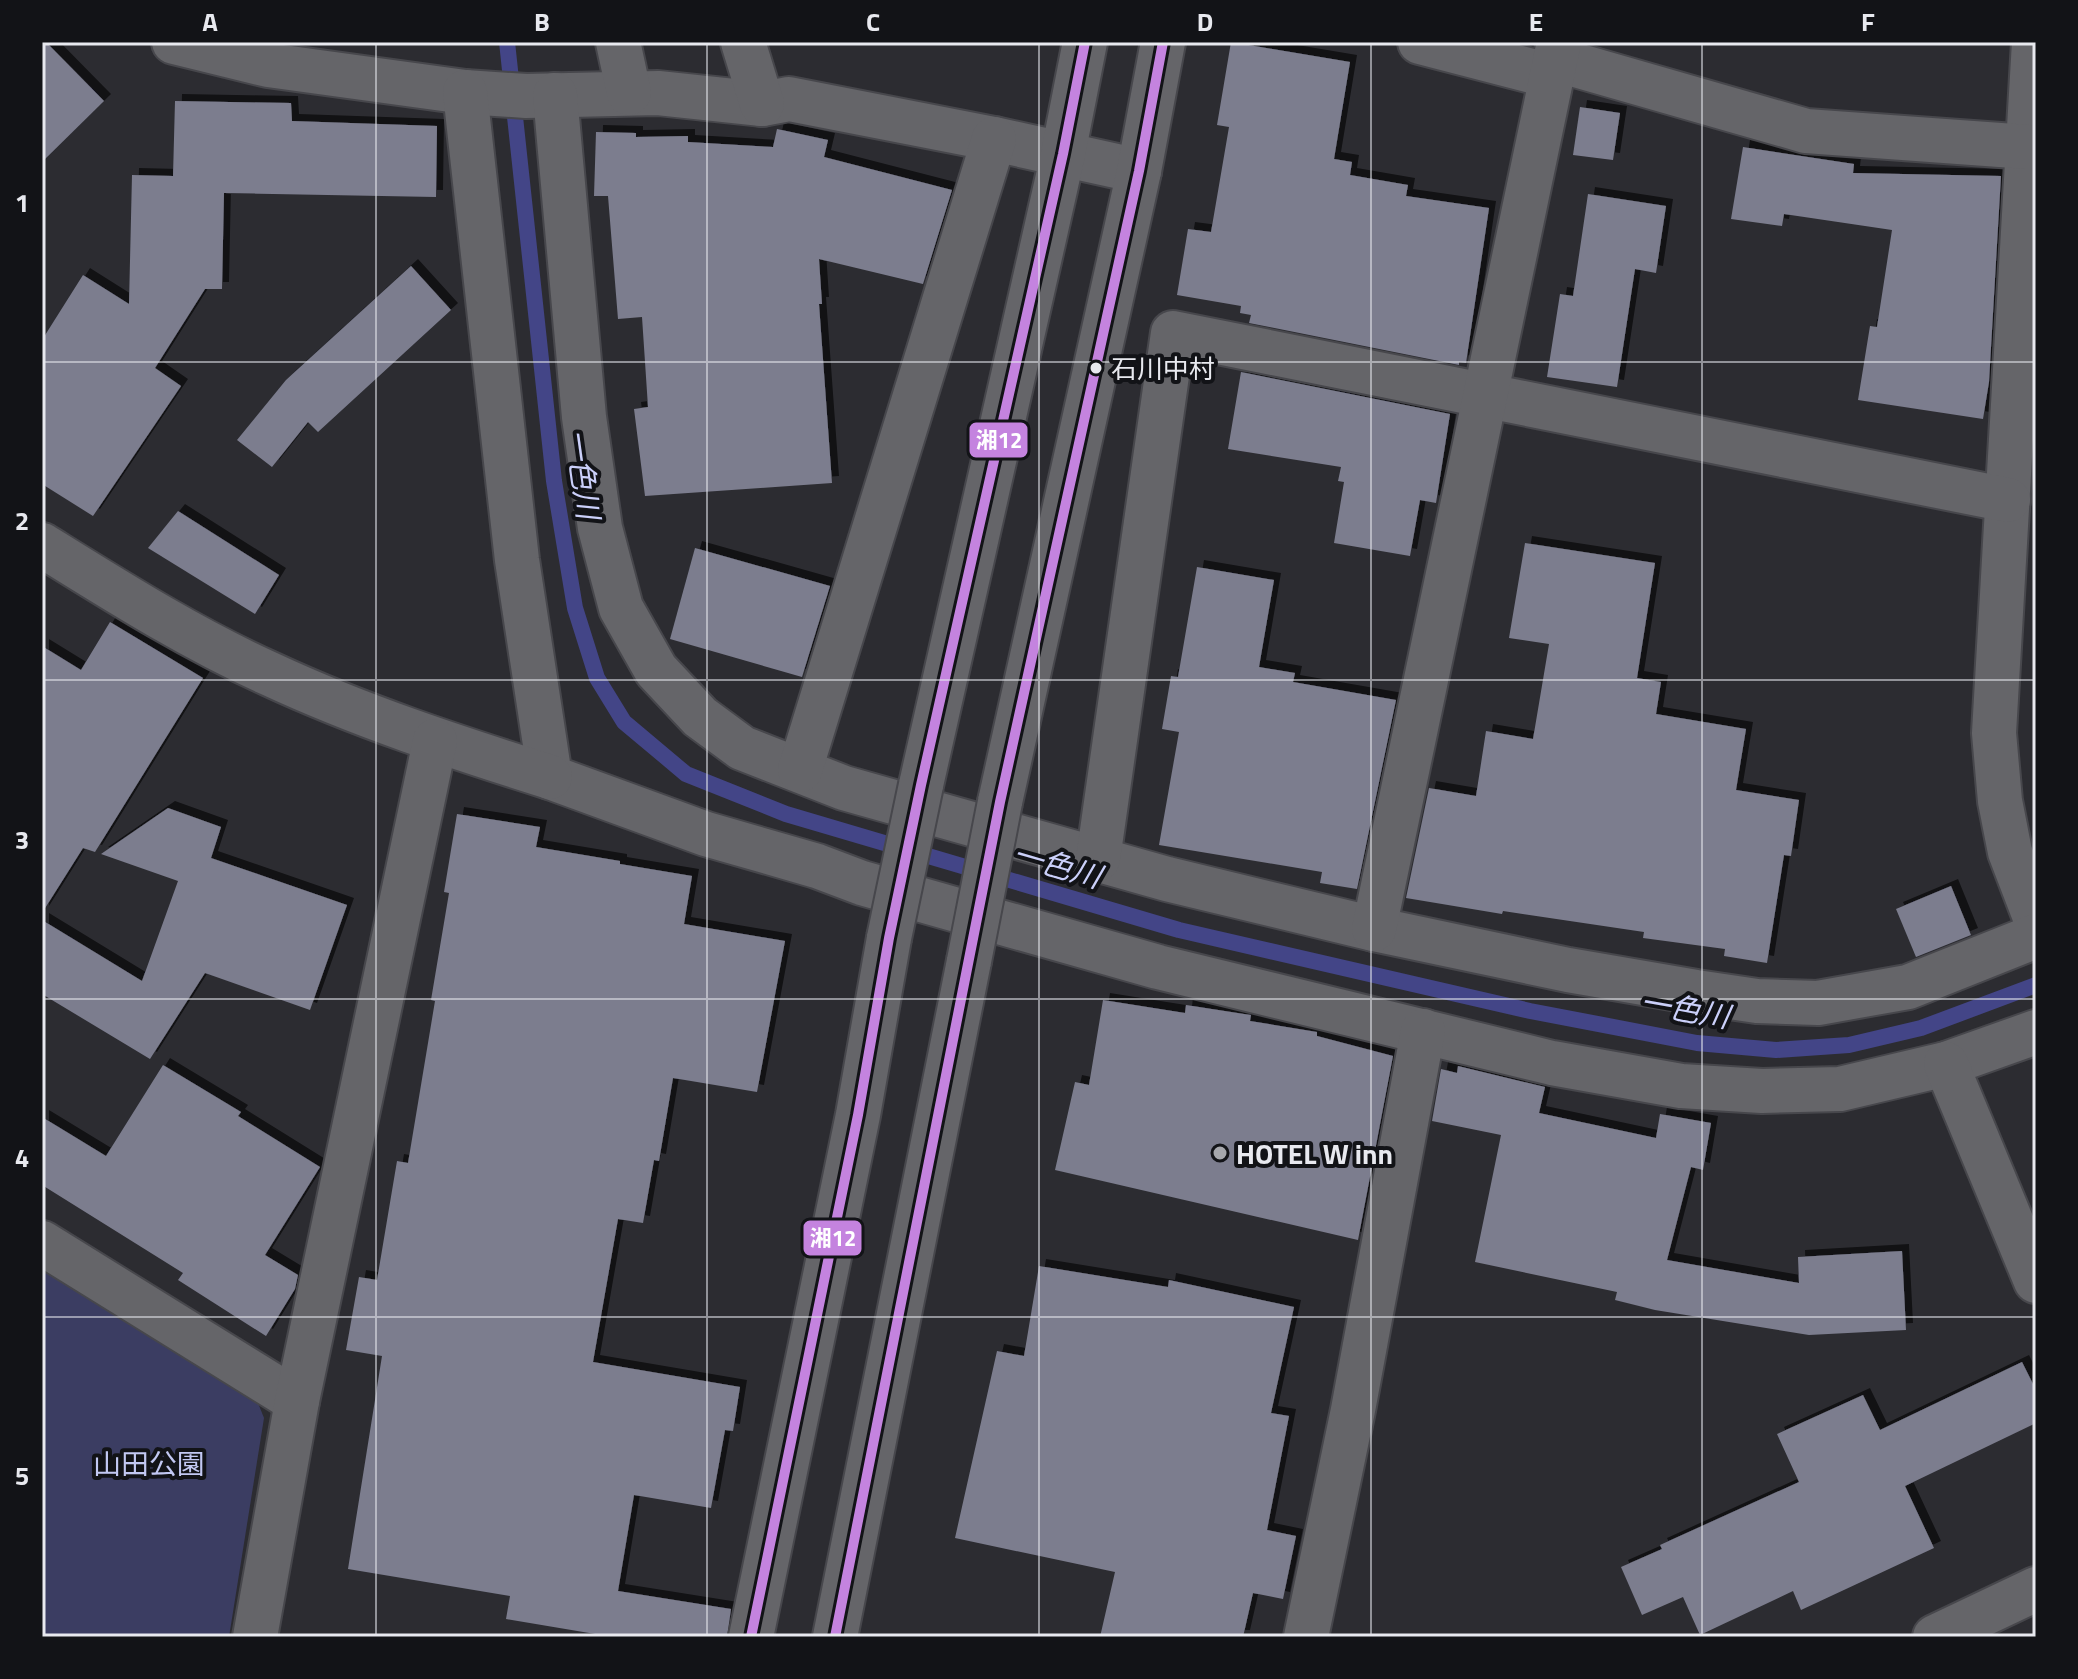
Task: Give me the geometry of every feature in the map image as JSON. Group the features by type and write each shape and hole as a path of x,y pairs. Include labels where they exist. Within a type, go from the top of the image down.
{"street":[{"path":"174,42 268,65 465,92 540,96 658,93 762,104 789,99 1139,171"},
{"path":"618,42 629,93"},
{"path":"743,42 762,104"},
{"path":"762,104 765,42"},
{"path":"751,1637 858,1115 889,938 921,785 1063,154 1085,42"},
{"path":"835,1637 1000,802 1139,171 1163,42"},
{"path":"1420,42 1555,59 1806,131 2028,147"},
{"path":"2034,42 1994,733 2000,801 2010,852 2036,920"},
{"path":"1374,929 1555,59"},
{"path":"465,92 517,560 550,777"},
{"path":"540,96 600,528 621,608 656,670 700,717 742,748 844,788 1167,879 1374,929 1568,970 1757,1001 1818,1003 1908,987 2036,936"},
{"path":"800,770 994,139"},
{"path":"1098,859 1173,333 2008,500"},
{"path":"42,545 207,643 270,675 435,741 550,777 706,834 817,866 862,883 1158,967 1552,1063 1681,1086 1762,1091 1840,1089 1946,1064 2036,1032"},
{"path":"255,1637 297,1401 435,741"},
{"path":"1306,1637 1353,1410 1423,1031"},
{"path":"1946,1064 2036,1281"},
{"path":"42,1243 297,1401"},
{"path":"1935,1637 2036,1589"}],"green space":[{"name":"山田公園","path":"42,1268 258,1403 264,1418 229,1637 42,1637"}],"building":[{"path":"42,42 46,42 104,101 42,162"},
{"path":"1231,42 1350,62 1334,159 1352,162 1350,175 1408,185 1406,196 1489,208 1466,363 1459,362 1459,365 1249,323 1251,315 1240,313 1241,306 1177,295 1188,229 1211,232 1229,127 1217,125"},
{"path":"175,101 291,103 292,121 437,126 436,197 224,193 222,289 205,289 155,368 181,386 93,516 42,484 42,340 83,275 129,304 132,175 173,176"},
{"path":"1580,107 1620,113 1613,160 1573,155"},
{"path":"777,129 828,140 824,157 952,190 923,284 819,259 822,304 819,304 832,483 645,496 634,409 648,407 642,317 618,319 608,196 594,196 596,132 636,133 636,137 688,136 688,142 773,147"},
{"path":"1743,147 1854,164 1853,173 2001,176 1989,382 1983,419 1858,400 1870,326 1877,327 1892,230 1784,214 1782,226 1731,219"},
{"path":"1588,194 1666,206 1656,273 1635,269 1617,387 1547,377 1560,294 1573,296"},
{"path":"411,266 451,310 318,432 308,422 272,467 237,440 286,380"},
{"path":"1241,372 1450,414 1436,503 1420,500 1410,556 1334,543 1344,482 1338,481 1341,467 1228,449"},
{"path":"178,511 279,575 255,614 148,548"},
{"path":"1525,543 1655,563 1637,678 1661,682 1656,714 1746,729 1736,790 1799,800 1791,856 1784,855 1767,963 1724,956 1725,949 1643,938 1644,932 1406,898 1429,788 1476,796 1486,731 1533,739 1549,644 1509,638"},
{"path":"695,548 830,586 802,677 670,639"},
{"path":"1197,567 1274,580 1259,667 1295,673 1293,682 1396,700 1357,889 1320,883 1322,872 1159,845 1179,732 1162,729 1171,676 1178,677"},
{"path":"110,622 203,678 95,852 83,848 42,913 42,646 81,670"},
{"path":"168,808 221,827 211,858 347,905 310,1010 205,973 150,1059 42,994 42,920 142,981 178,881 101,854"},
{"path":"457,814 540,827 536,847 692,876 684,924 785,941 757,1092 673,1078 659,1161 654,1160 643,1223 618,1219 593,1362 740,1387 733,1431 725,1430 711,1508 634,1495 618,1591 731,1609 727,1637 613,1637 506,1619 510,1596 348,1569 382,1356 346,1350 359,1277 377,1280 397,1161 408,1163 435,1001 431,1000 449,893 444,892"},
{"path":"1951,886 1971,935 1916,957 1896,909"},
{"name":"HOTEL W inn","path":"1103,1000 1185,1013 1186,1005 1251,1015 1250,1021 1317,1032 1317,1036 1393,1056 1358,1240 1055,1170 1075,1082 1089,1085"},
{"path":"163,1065 241,1112 238,1116 320,1167 265,1255 298,1275 295,1289 266,1336 178,1280 183,1273 42,1185 42,1117 106,1156"},
{"path":"1458,1066 1545,1087 1539,1113 1656,1138 1660,1114 1711,1123 1703,1170 1691,1167 1667,1260 1799,1283 1798,1257 1902,1251 1906,1330 1809,1335 1655,1310 1615,1300 1617,1292 1475,1262 1501,1135 1432,1121 1441,1069 1457,1073"},
{"path":"1039,1266 1168,1287 1169,1280 1294,1307 1271,1413 1289,1416 1267,1530 1296,1536 1283,1599 1253,1593 1243,1637 1100,1637 1115,1572 955,1538 997,1351 1024,1356"},
{"path":"2022,1362 2036,1390 2036,1423 1905,1486 1934,1548 1801,1610 1793,1591 1700,1635 1683,1597 1642,1615 1621,1567 1662,1549 1660,1545 1799,1482 1777,1434 1863,1395 1880,1430"}],"waterway":[{"name":"一色川","path":"507,42 554,481 575,608 597,678 624,722 686,774 786,814 1179,930 1530,1011 1697,1043 1776,1050 1849,1045 1921,1028 2036,985"}],"transit line":[{"name":"湘12","path":"751,1637 858,1115 889,938 921,785 1063,154 1085,42"},
{"name":"湘12","path":"835,1637 1000,802 1139,171 1163,42"}],"place":[{"name":"石川中村","path":"1096,368"},
{"name":"HOTEL W inn","path":"1220,1153"}]}
